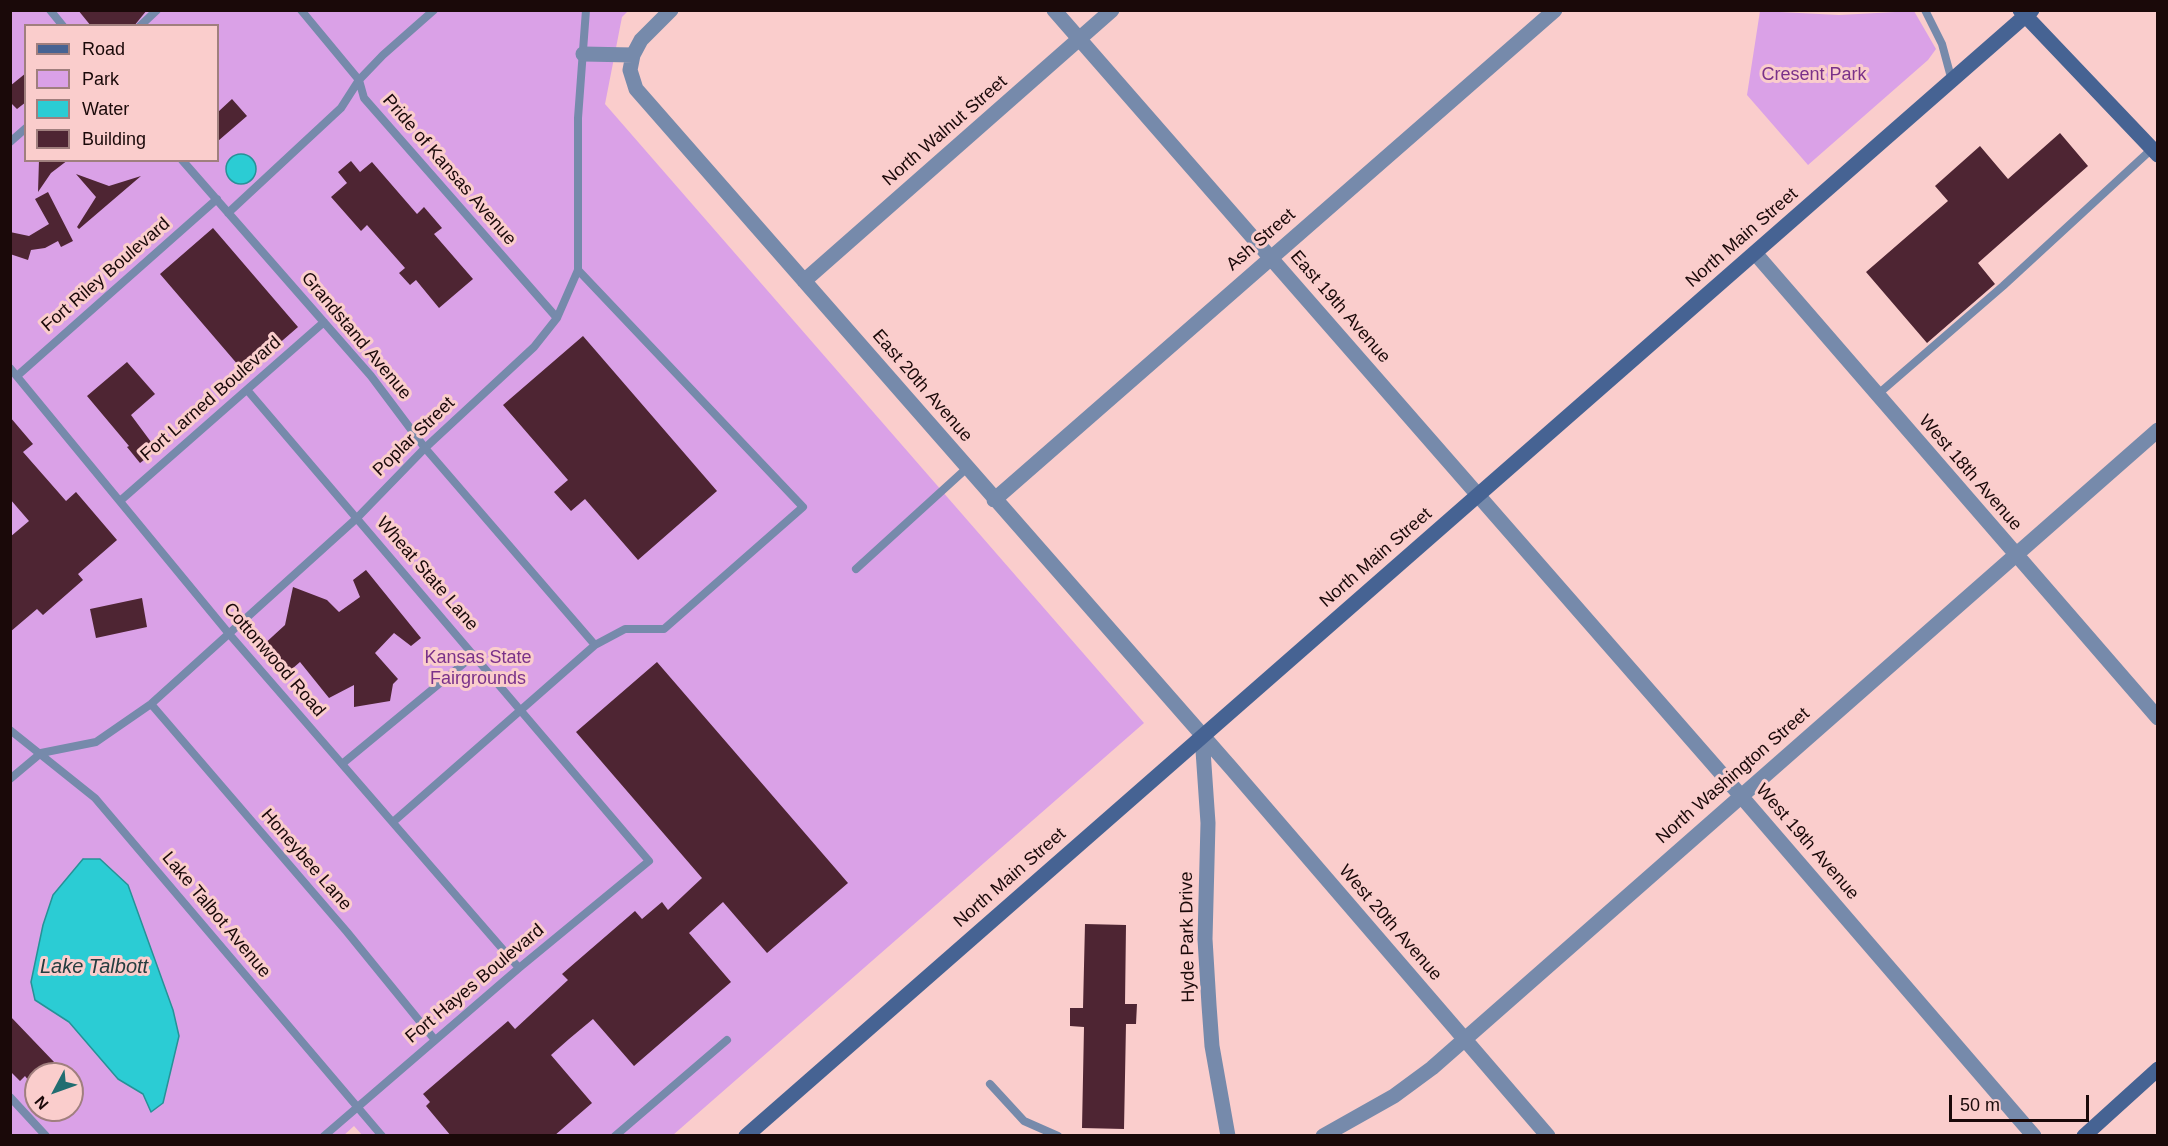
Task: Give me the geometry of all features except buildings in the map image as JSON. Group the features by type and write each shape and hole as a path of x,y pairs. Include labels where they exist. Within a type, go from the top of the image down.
{"main road":[{"name":"North Main Street","path":"755,1132 1202,736 1952,81 2026,12"},
{"path":"2026,12 2156,149"},
{"path":"2084,1136 2157,1069"}],"street":[{"path":"583,54 633,55 641,40 671,10"},
{"name":"East 19th Avenue","path":"1054,10 1477,495"},
{"name":"North Walnut Street","path":"804,281 1112,10"},
{"name":"Ash Street","path":"994,500 1555,10"},
{"name":"East 20th Avenue","path":"633,55 630,70 636,89 1202,736"},
{"name":"West 18th Avenue","path":"1755,253 2157,718"},
{"name":"North Washington Street","path":"1323,1136 1394,1096 1464,1039 2014,554 2155,436"},
{"name":"West 19th Avenue","path":"1477,495 1741,796 2034,1136"},
{"name":"West 20th Avenue","path":"1202,736 1548,1136"},
{"name":"Hyde Park Drive","path":"1202,736 1208,823 1205,939 1209,1005 1212,1046 1228,1136"}],"lane":[{"path":"50,10 61,24"},
{"path":"142,24 157,10"},
{"name":"Pride of Kansas Avenue","path":"301,10 359,80 364,98 557,318"},
{"path":"228,213 341,108 359,80 383,55 434,10"},
{"name":"Poplar Street","path":"41,753 96,742 151,704 357,518 425,448 534,347 557,318 578,270 578,118 586,10"},
{"path":"1925,10 1942,44 1952,81"},
{"path":"10,142 24,130"},
{"path":"1877,395 2156,149"},
{"name":"Grandstand Avenue","path":"184,162 371,376 425,448 595,645"},
{"name":"Fort Riley Boulevard","path":"17,376 217,200"},
{"path":"393,822 523,711 595,645 626,629 664,630 803,507 578,270"},
{"name":"Fort Larned Boulevard","path":"120,501 324,322"},
{"name":"Cottonwood Road","path":"10,368 230,635 519,968"},
{"name":"Wheat State Lane","path":"248,391 649,861"},
{"path":"856,569 967,468"},
{"path":"342,764 474,655"},
{"name":"Honeybee Lane","path":"151,704 347,932 435,1040"},
{"name":"Lake Talbot Avenue","path":"10,730 96,798 382,1136"},
{"path":"10,779 41,753"},
{"name":"Fort Hayes Boulevard","path":"324,1136 519,968 649,861"},
{"path":"615,1136 727,1040"},
{"path":"990,1084 1024,1121 1059,1136"},
{"path":"10,1097 46,1136"}],"green space":[{"name":"Kansas State Fairgrounds","path":"10,11 628,11 622,17 605,104 1144,723 673,1135 363,1136 354,1126 343,1136 11,1135"},
{"name":"Cresent Park","path":"1760,11 1839,15 1914,11 1936,49 1928,60 1808,165 1747,95"}],"water":[{"path":"241,154 251,159 256,169 251,179 241,184 231,179 226,169 231,159"},
{"name":"Lake Talbott","path":"83,859 100,859 128,885 173,1010 179,1036 163,1103 151,1112 143,1094 118,1079 69,1022 35,1000 31,982 43,925 53,895"}]}
